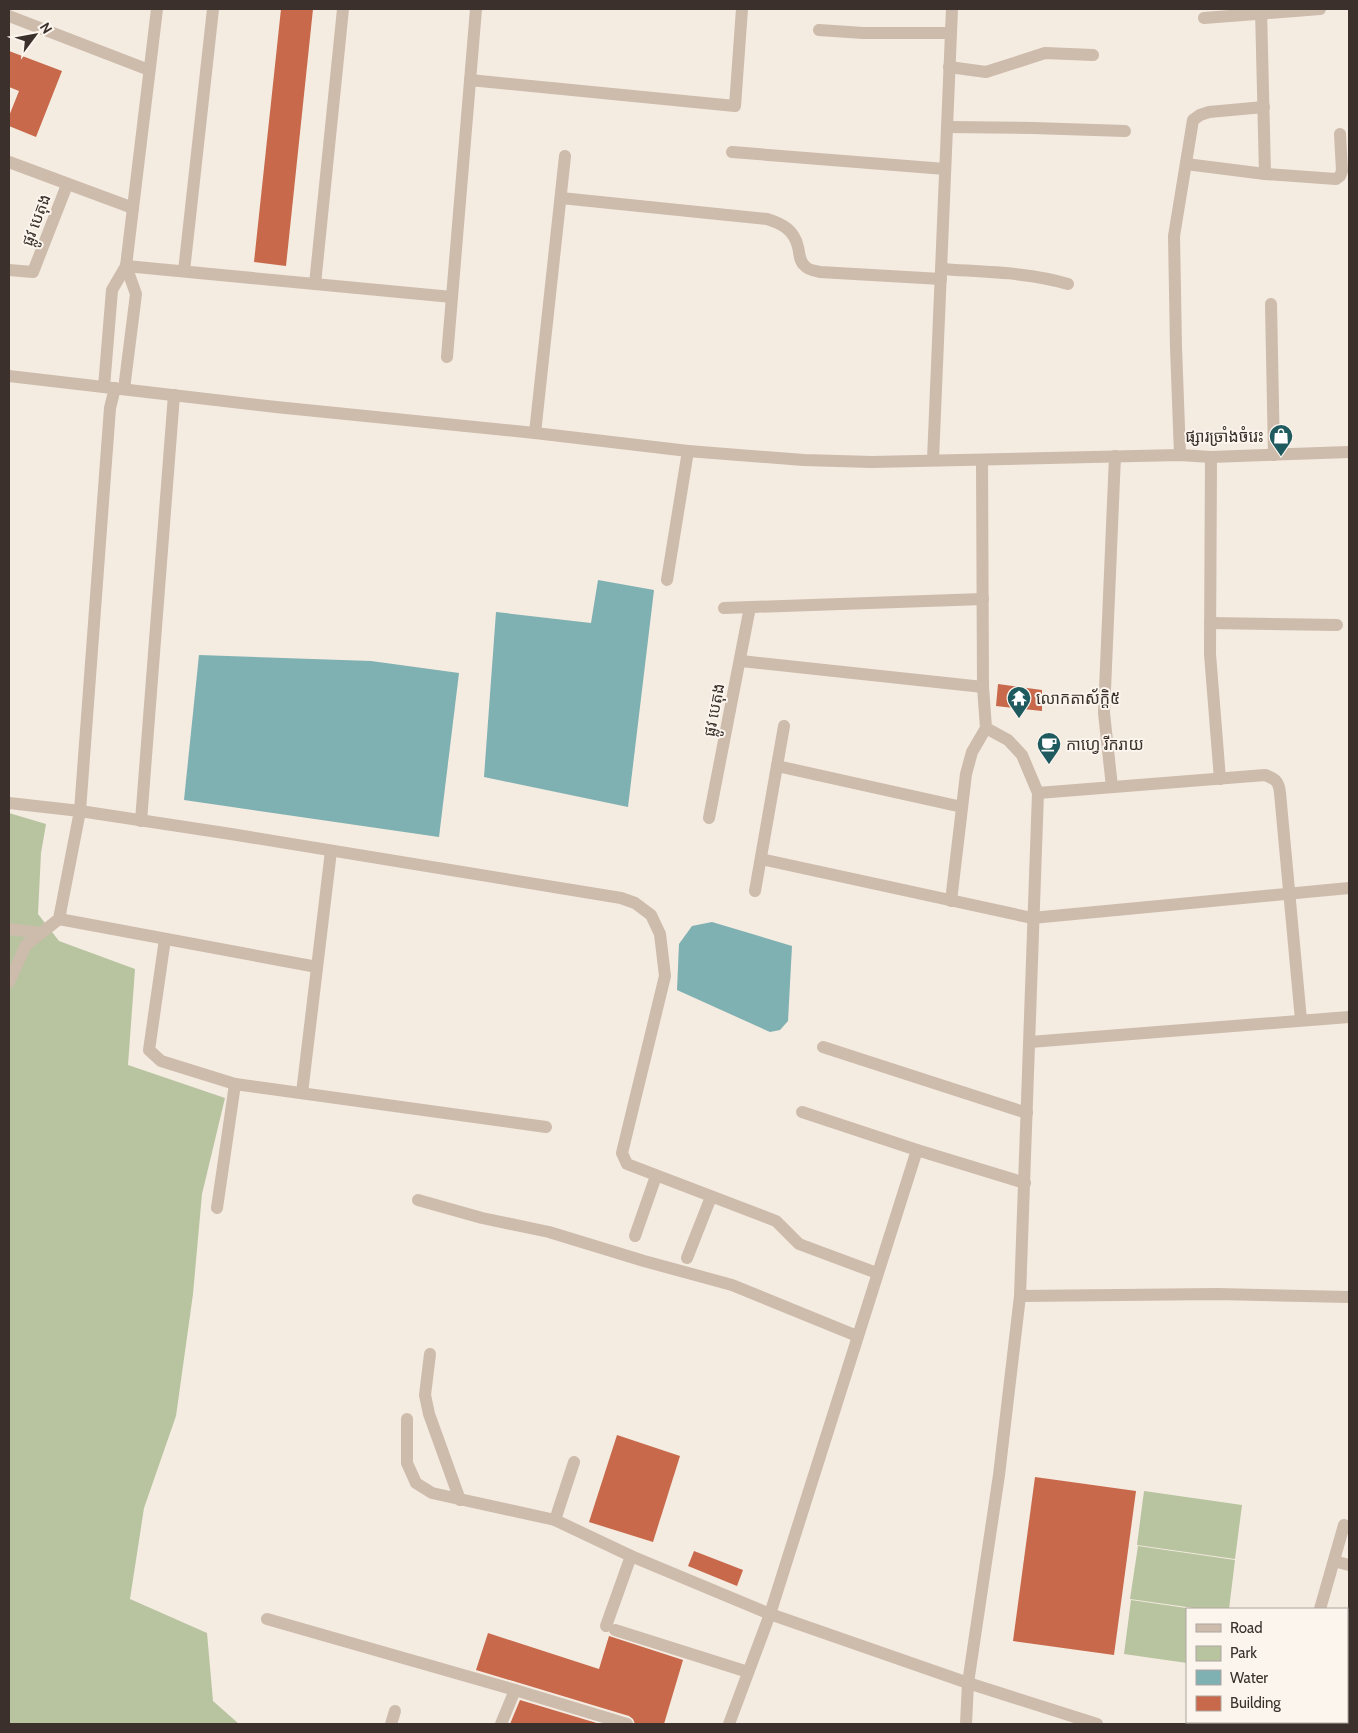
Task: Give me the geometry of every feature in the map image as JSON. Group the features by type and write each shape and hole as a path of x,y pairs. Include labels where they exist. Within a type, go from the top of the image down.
{"street":[{"path":"114,388 112,290 126,266 157,9"},
{"path":"184,271 213,9"},
{"path":"315,284 343,9"},
{"path":"447,357 476,9"},
{"path":"470,80 735,106 742,9"},
{"path":"933,460 952,9"},
{"path":"1204,18 1262,11 1320,9"},
{"path":"1262,11 1265,174"},
{"path":"9,16 149,70"},
{"path":"820,30 863,33 950,33"},
{"path":"949,67 986,72 1045,53 1094,55"},
{"path":"1180,455 1174,236 1193,120 1200,114 1264,107"},
{"path":"947,127 1125,131"},
{"path":"1186,164 1265,174 1336,179 1342,171 1340,134"},
{"path":"732,152 945,170"},
{"path":"535,433 565,156"},
{"path":"9,162 133,208"},
{"name":"ផ្លូវ បេតុង","path":"9,270 33,272 67,185"},
{"path":"561,198 767,219 782,224 792,232 798,247 800,260 806,268 820,272 1030,276 1068,284"},
{"path":"126,266 452,297"},
{"path":"9,982 26,945 59,919 80,811 110,408 136,294 126,266"},
{"path":"1271,304 1274,455"},
{"path":"9,376 688,451 814,460 872,462 1180,455 1211,458 1349,452"},
{"path":"141,821 174,395"},
{"path":"667,580 688,451"},
{"path":"1112,787 1104,713 1115,456"},
{"path":"1211,458 1210,654 1220,779"},
{"path":"951,901 966,774 972,752 986,728 983,687 982,460"},
{"path":"724,608 982,599"},
{"name":"ផ្លូវ បេតុង","path":"709,818 750,607"},
{"path":"1210,623 1337,625"},
{"path":"741,661 983,687"},
{"path":"755,891 784,726"},
{"path":"966,1724 968,1683 999,1475 1020,1296 1030,1042 1032,918 1038,793 1022,755 1008,740 986,728"},
{"path":"777,766 962,807"},
{"path":"1038,793 1265,775 1275,778 1279,784 1301,1020"},
{"path":"9,803 80,811 331,850 621,898 635,903 651,915 660,934 664,976 622,1153 627,1164 776,1221 799,1244 877,1273"},
{"path":"302,1093 331,850"},
{"path":"761,859 1032,918 1349,888"},
{"path":"59,919 317,967"},
{"path":"9,929 41,933"},
{"path":"165,939 149,1050 161,1061 235,1084 546,1127"},
{"path":"1030,1042 1349,1017"},
{"path":"823,1047 1027,1113"},
{"path":"217,1208 235,1084"},
{"path":"802,1112 917,1150 1025,1182"},
{"path":"729,1724 770,1614 917,1150"},
{"path":"635,1236 656,1176"},
{"path":"687,1258 711,1196"},
{"path":"418,1200 482,1218 549,1232 732,1285 857,1336"},
{"path":"1020,1296 1217,1294 1349,1297"},
{"path":"430,1354 425,1396 428,1414 460,1500"},
{"path":"407,1419 407,1463 416,1483 432,1493 555,1520 605,1542 631,1556 770,1614 968,1683 1096,1724"},
{"path":"555,1520 574,1462"},
{"path":"1320,1608 1344,1524"},
{"path":"631,1556 611,1628 748,1672"},
{"path":"1334,1561 1349,1565"},
{"path":"266,1619 516,1690 627,1724"},
{"path":"501,1724 516,1690"},
{"path":"391,1724 395,1711"}],"green space":[{"path":"9,813 46,824 41,853 38,914 59,941 135,969 128,1065 225,1098 202,1194 193,1294 176,1416 144,1508 130,1599 207,1633 213,1701 239,1724 9,1724"},
{"path":"1144,1491 1242,1505 1235,1559 1137,1545"},
{"path":"1138,1546 1235,1560 1229,1608 1194,1608 1130,1599"},
{"path":"1131,1600 1186,1608 1186,1663 1124,1654"}],"water":[{"path":"598,580 654,590 628,807 484,777 496,612 591,623"},
{"path":"199,655 371,661 459,673 439,837 184,800"},
{"path":"712,922 792,946 788,1021 780,1030 770,1032 677,990 679,944 692,926"}],"building":[{"path":"281,9 313,9 286,266 254,262"},
{"path":"9,51 62,71 36,137 9,126 9,116 19,91 9,87"},
{"path":"998,684 1042,690 1042,711 996,706"},
{"path":"617,1435 680,1456 653,1542 589,1522"},
{"path":"1035,1477 1136,1491 1114,1655 1013,1641"},
{"path":"694,1551 743,1570 737,1586 688,1566"},
{"path":"488,1633 599,1669 609,1636 683,1660 664,1724 635,1724 629,1716 476,1670"},
{"path":"520,1700 600,1724 510,1724"}],"place":[{"name":"ផ្សារច្រាំងចំរេះ","path":"1281,457"},
{"name":"លោកតាស័ក្តិ៥","path":"1019,719"},
{"name":"កាហ្វេ រីករាយ","path":"1049,765"}]}
